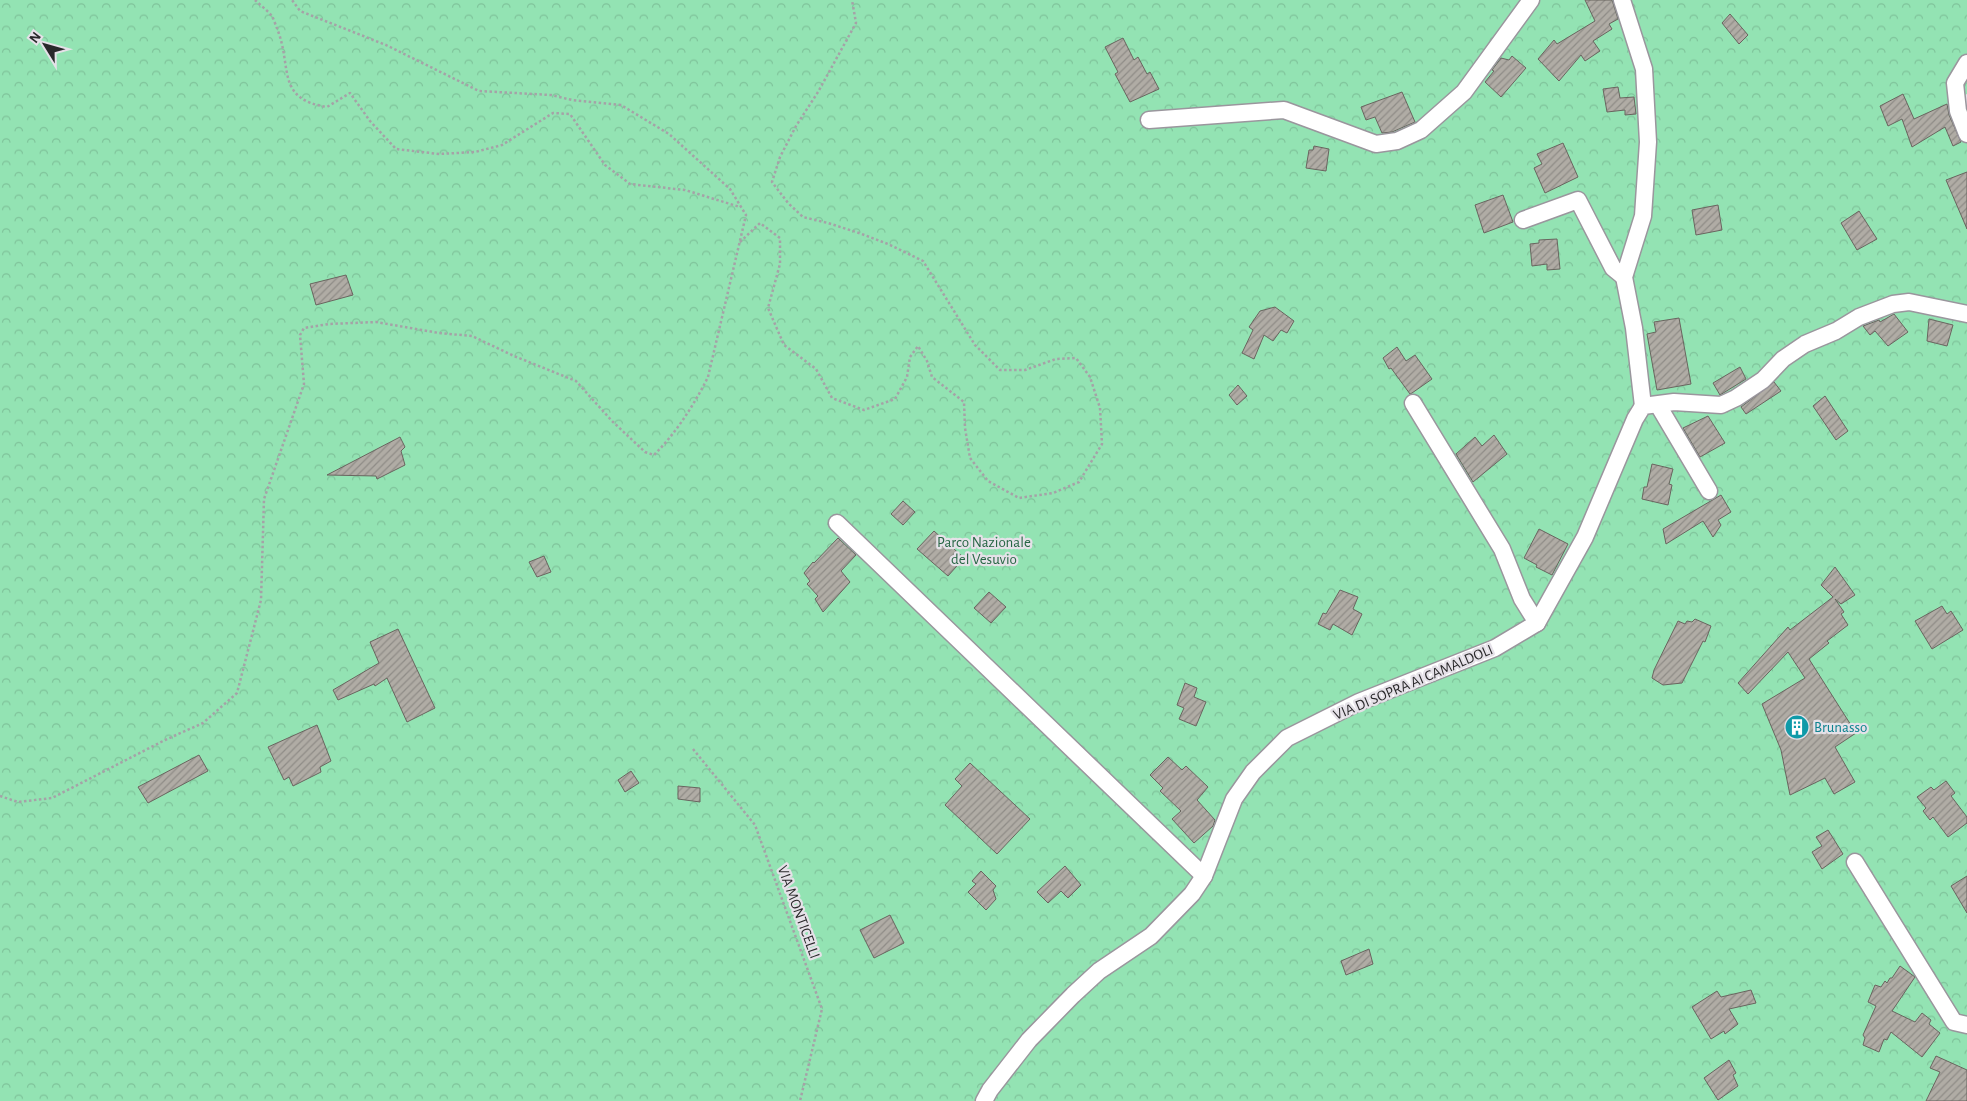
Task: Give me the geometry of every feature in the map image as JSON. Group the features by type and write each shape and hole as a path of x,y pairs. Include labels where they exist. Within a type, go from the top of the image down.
{"street":[{"path":"1149,120 1284,110 1376,144 1397,141 1421,130 1464,92 1531,0"},
{"path":"1622,0 1644,69 1648,142 1643,216 1624,277 1651,405 1709,491"},
{"path":"1967,63 1955,84 1958,111 1967,134"},
{"path":"1523,220 1578,200 1613,268 1624,277"},
{"path":"1651,405 1674,402 1721,405 1736,398 1763,380 1783,359 1805,344 1836,331 1859,317 1893,304 1909,302 1967,314"},
{"path":"1413,403 1502,549 1522,599 1537,623"},
{"name":"VIA DI SOPRA AI CAMALDOLI","path":"984,1101 1010,1063 1050,1018 1099,971 1151,936 1192,894 1204,876 1234,799 1253,772 1287,738 1359,702 1495,648 1537,623 1586,537 1635,419 1651,405"},
{"path":"837,523 1204,876"},
{"path":"1855,862 1954,1022 1967,1025"}],"path":[{"path":"255,0 272,17 283,44 286,74 293,91 311,104 328,107 350,93 370,121 396,149 439,154 475,152 502,146 553,113 570,114 605,165 630,184 685,190 742,208"},
{"path":"0,796 18,802 52,798 203,723 237,693 261,600 264,499 304,384 300,335 304,328 329,324 376,322 439,333 472,336 514,356 576,381 612,421 645,452 654,455 665,444 698,398 708,377 746,215 730,189 669,134 621,105 551,96 479,90 386,45 300,11 292,0"},
{"path":"739,244 760,223 780,238 780,264 768,308 784,345 816,369 832,398 864,410 895,399 907,377 910,357 918,346 927,362 932,377 964,402 965,428 970,458 988,481 1019,498 1054,493 1079,482 1102,444 1100,408 1090,376 1076,358 1056,359 1025,370 1000,370 975,345 923,262 888,244 860,233 803,217 788,203 772,182 780,157 796,126 818,92 856,23 852,0"},
{"name":"VIA MONTICELLI","path":"693,750 755,825 822,1009 800,1101"}],"green space":[{"name":"Parco Nazionale del Vesuvio","path":"0,0 1967,0 1967,94 1963,96 1967,108 1967,1101 0,1101"}],"building":[{"path":"1585,0 1612,0 1618,19 1609,24 1612,29 1593,41 1600,51 1585,61 1581,55 1559,81 1538,59 1554,40 1557,44 1595,21"},
{"path":"1730,14 1748,35 1739,44 1722,23"},
{"path":"1123,38 1134,60 1138,57 1147,74 1150,72 1159,89 1130,102 1115,74 1118,72 1105,47"},
{"path":"1512,56 1526,68 1501,97 1485,82 1501,58 1509,60"},
{"path":"1618,87 1620,98 1634,97 1636,114 1625,115 1625,110 1607,112 1603,89"},
{"path":"1402,92 1415,122 1392,132 1382,133 1375,117 1366,120 1361,107"},
{"path":"1903,94 1914,119 1947,104 1949,115 1961,142 1953,146 1945,127 1912,147 1902,119 1888,126 1880,106"},
{"path":"1563,143 1578,177 1545,193 1534,168 1542,164 1537,154"},
{"path":"1314,146 1329,149 1326,171 1306,168 1309,150 1313,150"},
{"path":"1967,172 1967,229 1946,180"},
{"path":"1503,195 1513,222 1484,233 1475,205"},
{"path":"1718,205 1722,230 1696,235 1692,210"},
{"path":"1859,211 1877,239 1857,250 1841,223"},
{"path":"1557,239 1560,269 1547,270 1547,264 1532,266 1530,244 1539,243 1539,240"},
{"path":"346,275 353,295 316,305 310,284"},
{"path":"1275,307 1294,321 1287,333 1281,330 1273,341 1264,335 1254,359 1242,353 1253,330 1249,327 1260,311"},
{"path":"1894,314 1908,332 1888,346 1875,331 1870,335 1863,326 1879,320 1880,322"},
{"path":"1679,318 1691,384 1657,390 1647,334 1656,332 1654,322"},
{"path":"1929,319 1953,325 1947,346 1927,341"},
{"path":"1397,347 1406,361 1415,355 1432,379 1410,394 1391,368 1389,369 1383,358"},
{"path":"1740,367 1746,379 1720,395 1713,383"},
{"path":"1774,382 1781,391 1746,414 1741,407"},
{"path":"1238,385 1247,396 1237,405 1229,395"},
{"path":"1825,396 1848,431 1836,440 1813,406"},
{"path":"1708,416 1725,443 1700,457 1683,428"},
{"path":"1494,435 1507,454 1473,482 1456,454 1475,437 1482,446"},
{"path":"400,437 405,447 401,451 405,465 377,479 376,476 327,475"},
{"path":"1652,464 1673,469 1669,484 1672,485 1668,505 1642,499 1644,487 1647,487"},
{"path":"1721,495 1731,512 1718,520 1721,525 1713,537 1703,521 1666,544 1663,529"},
{"path":"903,501 915,512 903,525 891,514"},
{"path":"1539,529 1568,544 1552,575 1524,558"},
{"path":"934,531 964,558 948,576 917,549"},
{"path":"838,538 856,555 841,571 850,582 823,612 815,599 818,596 807,584 810,581 804,573"},
{"path":"544,556 551,572 537,577 529,562"},
{"path":"1835,567 1855,595 1841,604 1835,599 1844,612 1841,614 1848,625 1827,641 1829,643 1809,659 1856,733 1835,747 1855,782 1834,794 1825,778 1790,795 1781,750 1762,704 1805,678 1788,652 1748,694 1738,683 1788,627 1790,630 1833,597 1821,585"},
{"path":"1340,590 1358,597 1353,609 1362,614 1352,635 1333,624 1330,630 1318,624 1323,613 1326,614"},
{"path":"989,592 1006,607 991,623 974,608"},
{"path":"1942,606 1947,614 1951,611 1963,630 1932,649 1915,621"},
{"path":"1695,619 1711,626 1705,642 1703,641 1682,683 1663,685 1652,678 1654,670 1678,621 1685,624 1687,621 1692,622"},
{"path":"398,629 435,708 407,722 387,678 375,686 374,684 338,700 333,690 379,663 370,642"},
{"path":"1185,683 1197,688 1194,697 1206,702 1196,726 1179,719 1184,708 1177,705"},
{"path":"317,725 331,761 320,767 321,772 293,786 289,777 284,780 268,747"},
{"path":"199,755 208,771 148,803 138,787"},
{"path":"1168,757 1182,770 1186,766 1208,787 1197,800 1215,820 1213,826 1194,843 1172,819 1181,811 1160,791 1163,788 1150,775"},
{"path":"970,763 1030,819 997,854 945,805 962,786 955,779"},
{"path":"631,771 639,783 625,792 618,780"},
{"path":"1946,781 1955,793 1951,796 1967,817 1967,823 1948,837 1933,817 1930,820 1923,811 1926,808 1917,797 1931,787 1934,790"},
{"path":"678,786 700,788 700,802 678,799"},
{"path":"1828,830 1843,854 1822,869 1812,852 1822,846 1816,837"},
{"path":"1065,866 1081,885 1068,898 1061,891 1048,903 1037,892"},
{"path":"981,871 996,886 993,890 996,899 986,910 968,892 976,884 972,881"},
{"path":"1967,876 1967,913 1951,886"},
{"path":"890,915 904,943 874,958 860,930"},
{"path":"1369,949 1373,964 1346,975 1341,961"},
{"path":"1900,966 1915,977 1892,1011 1915,1022 1922,1013 1931,1020 1929,1024 1940,1033 1922,1057 1891,1032 1887,1040 1884,1039 1879,1052 1863,1045 1865,1038 1863,1035 1876,1006 1868,1002 1875,985 1881,987 1885,981 1887,983"},
{"path":"1751,990 1756,1003 1729,1009 1738,1024 1725,1034 1724,1031 1711,1039 1692,1007 1717,991 1721,997"},
{"path":"1936,1056 1967,1070 1967,1101 1926,1101 1940,1072 1930,1068"},
{"path":"1729,1060 1736,1073 1733,1075 1738,1086 1718,1100 1704,1078"}],"place":[{"name":"Brunasso","path":"1797,727"}]}
